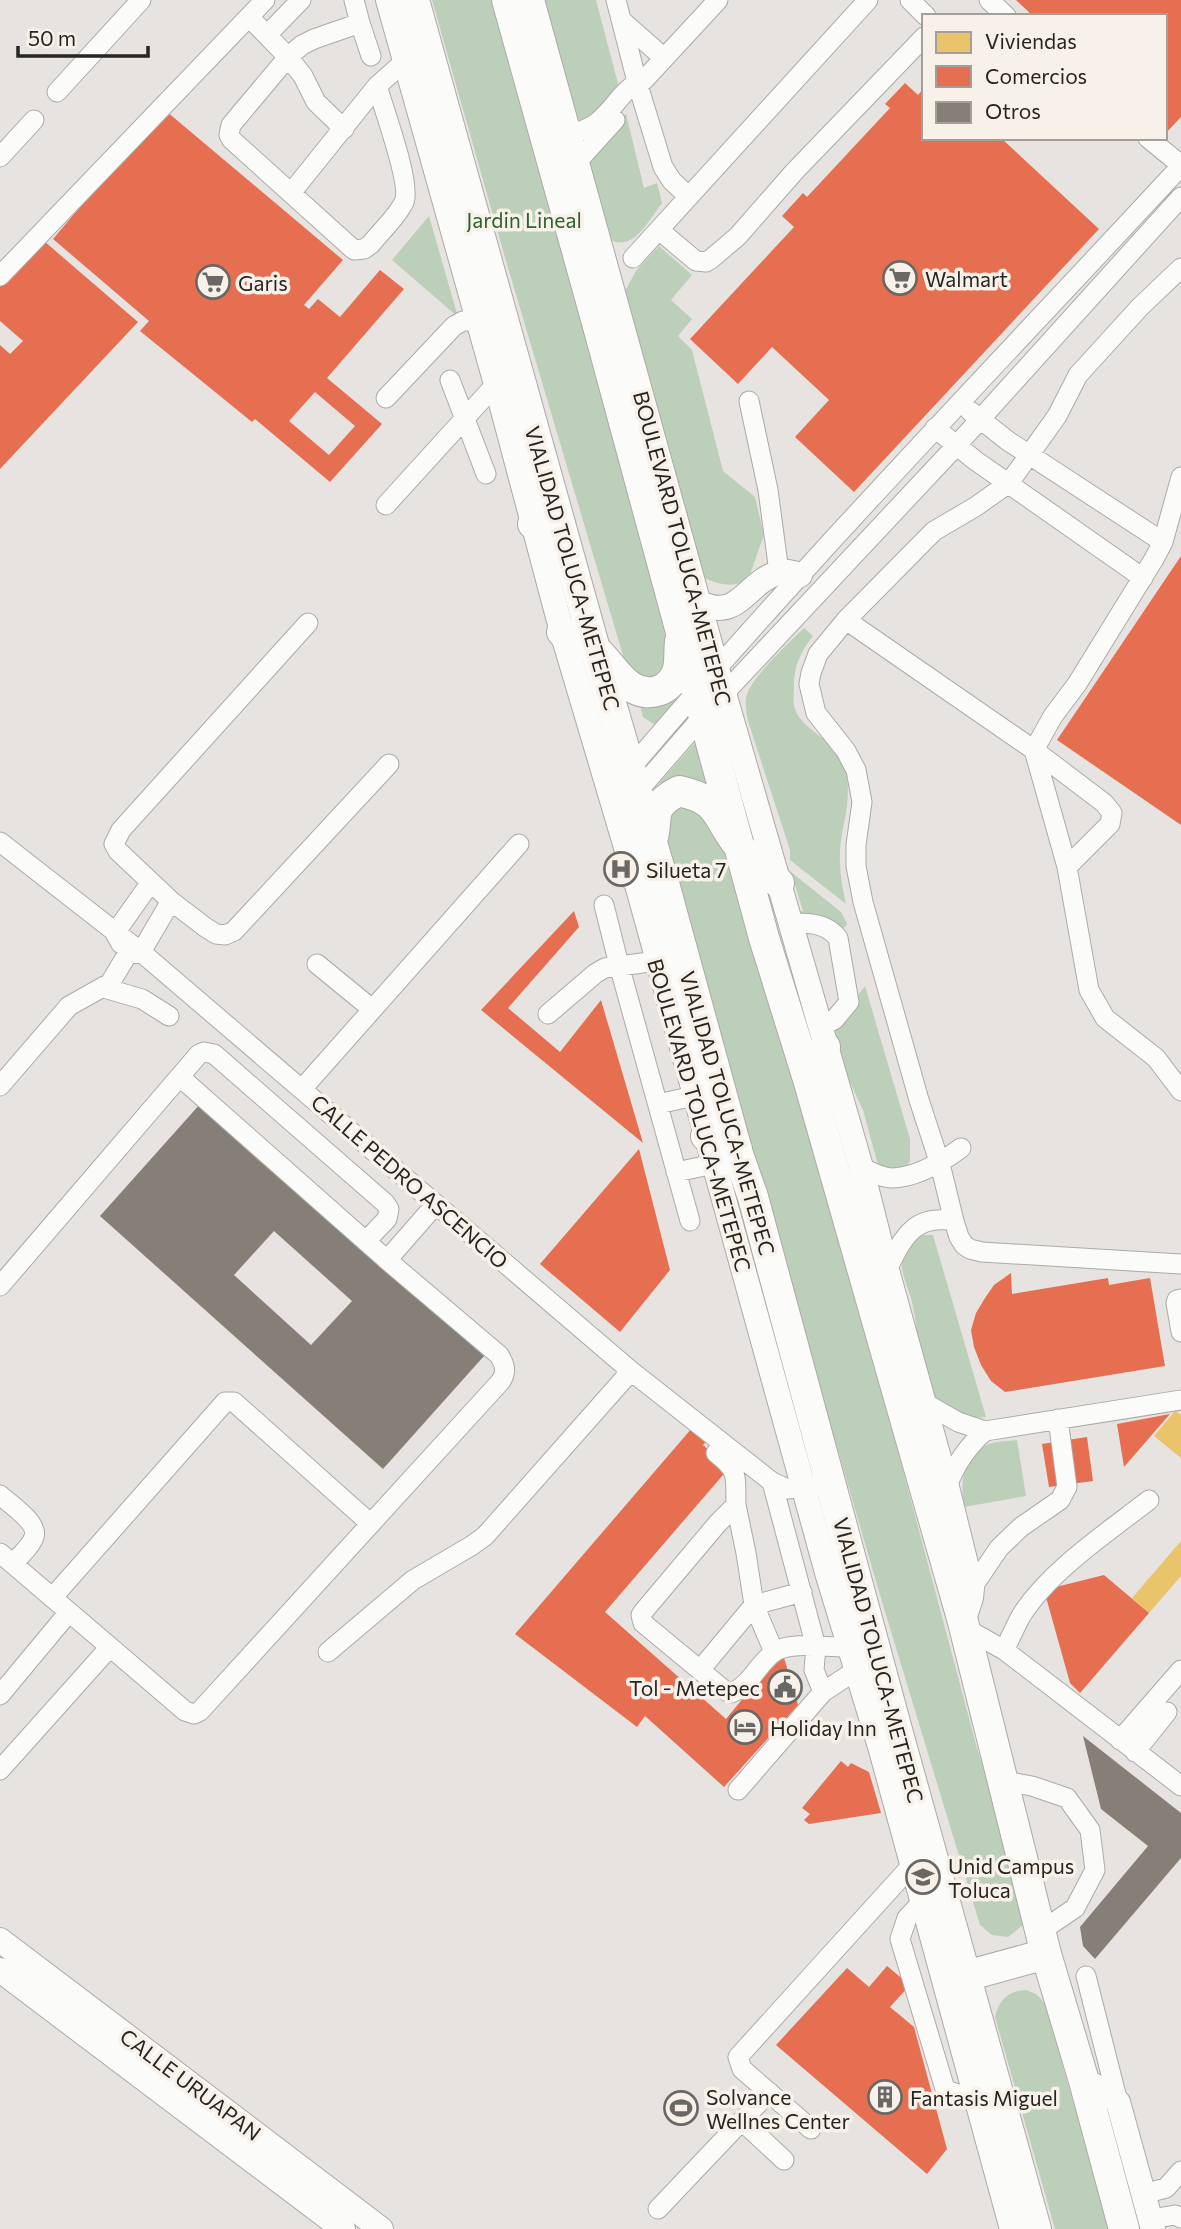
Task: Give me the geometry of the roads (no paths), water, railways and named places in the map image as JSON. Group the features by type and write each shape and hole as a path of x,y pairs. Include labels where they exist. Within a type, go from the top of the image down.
{"highway":[{"name":"VIALIDAD TOLUCA-METEPEC","path":"414,0 507,380 546,521 569,623 595,649 665,887 724,1151 753,1197 817,1486 886,1731 966,1976 1036,2229"},
{"path":"507,0 681,634 710,692 739,846 964,1625 1043,1943 1084,2081 1143,2226"},
{"path":"596,319 610,281"},
{"path":"595,649 629,686 641,693 655,693 672,681 678,670 681,634"},
{"path":"665,887 634,878 651,844 658,807 665,798 679,791 705,799 717,811 739,846 779,883"},
{"path":"717,811 741,890 764,938"},
{"path":"808,1079 822,1037"},
{"path":"966,1976 1043,1943"}],"main road":[{"path":"388,0 478,321 507,380"},
{"name":"BOULEVARD TOLUCA-METEPEC","path":"532,0 699,602 710,692 779,883 861,1167 947,1487 972,1588 964,1625"},
{"path":"699,602 708,607 727,608 790,574"},
{"name":"BOULEVARD TOLUCA-METEPEC","path":"569,623 634,878 694,1096 724,1151"},
{"path":"817,1486 828,1576 855,1671 886,1731 912,1866 1012,2229"},
{"name":"CALLE URUAPAN","path":"3,1954 343,2229"},
{"name":"CALLE URUAPAN","path":"3,1954 381,2229"},
{"path":"1084,2081 1102,2089 1118,2102 1143,2194 1143,2226"}],"street":[{"path":"57,92 141,0"},
{"path":"0,276 265,0"},
{"path":"267,35 301,0"},
{"path":"354,0 371,56"},
{"path":"616,0 663,167 672,181 688,196"},
{"path":"577,162 640,84 718,0"},
{"path":"633,258 868,0"},
{"path":"989,0 1004,14"},
{"path":"249,17 303,76 316,102 344,129"},
{"path":"622,21 664,58"},
{"path":"360,23 314,39 288,57 228,131 232,140 354,250 365,249 371,244 402,205 406,194 396,147 377,86"},
{"path":"659,230 696,261 706,262 738,236 794,172 922,39"},
{"path":"291,193 377,86 405,61"},
{"path":"568,134 580,132 596,124 640,84"},
{"path":"0,157 34,120"},
{"path":"710,692 790,574 960,403 1178,174 1150,140"},
{"path":"633,781 710,692 956,446 1181,197"},
{"path":"1181,268 1140,307 1078,374 1057,416 1031,456 1009,483 934,531 846,620 818,654 811,673 811,699 816,713 846,751 856,770 862,802 856,866 863,902 940,1164 954,1221 964,1245 982,1252 1181,1264"},
{"path":"386,398 454,326 463,321 478,321"},
{"path":"450,380 486,474"},
{"path":"386,505 465,418 507,380"},
{"path":"749,401 768,491 790,574"},
{"path":"960,403 1031,456 1163,542"},
{"path":"934,428 1143,578"},
{"path":"1181,477 1163,542 1034,750 1067,867 1089,990 1105,1018 1156,1058 1181,1091"},
{"path":"846,620 1034,750 1104,803 1112,813 1110,824 1067,867"},
{"path":"308,623 115,838 114,844 118,851 172,901 216,934 225,935 234,930 389,764"},
{"name":"CALLE PEDRO ASCENCIO","path":"0,842 115,933 134,953 302,1089 367,1145 432,1209 532,1285 631,1371 772,1482 788,1489 817,1486"},
{"path":"302,1089 519,844"},
{"path":"115,933 151,882"},
{"path":"0,1086 69,1006 76,1000 104,988 172,901"},
{"path":"604,905 691,1220"},
{"path":"791,924 804,922 824,927 838,938 849,1002 822,1037"},
{"path":"548,1014 605,968 657,961"},
{"path":"317,964 372,1009"},
{"path":"104,988 142,999 169,1016"},
{"path":"0,1286 204,1052 214,1054 384,1203 388,1209 387,1219 366,1241"},
{"path":"0,1495 32,1522 35,1529 34,1539 6,1558 185,1711 194,1714 209,1701 371,1524 506,1373 505,1364 499,1355 180,1077"},
{"path":"658,1104 694,1096"},
{"path":"861,1167 892,1178 903,1176 940,1164 961,1148"},
{"path":"676,1172 724,1151"},
{"path":"387,1260 432,1209"},
{"path":"887,1270 903,1239 917,1225 926,1220 954,1221"},
{"path":"1181,1299 1176,1303 1181,1332"},
{"path":"328,1652 413,1580 485,1536 631,1371"},
{"path":"923,1402 958,1422 985,1431 1181,1400"},
{"path":"52,1598 225,1402 234,1402 371,1524"},
{"path":"972,1588 999,1548 1021,1527 1060,1500 1064,1493 1067,1487 1058,1419"},
{"path":"947,1487 952,1472 966,1450 985,1431"},
{"path":"705,1443 733,1468 735,1474 736,1505 752,1601 774,1652"},
{"path":"772,1482 816,1647 814,1670 823,1692"},
{"path":"1004,1650 1022,1615 1046,1585 1062,1569 1149,1500"},
{"path":"736,1505 641,1615 643,1623 731,1693 742,1688 774,1652 793,1646 849,1647"},
{"path":"700,1670 752,1601 800,1586 811,1575 828,1576"},
{"path":"0,1695 69,1612"},
{"path":"964,1625 1004,1650 1181,1786"},
{"path":"3,1763 110,1647"},
{"path":"1135,1752 1167,1712 1181,1670"},
{"path":"738,1790 823,1692 855,1671"},
{"path":"1119,1740 1167,1712"},
{"path":"1003,1781 1032,1786 1067,1798 1090,1830 1095,1870 1075,1908 1043,1943"},
{"path":"811,2129 742,2069 738,2057 912,1866"},
{"path":"1086,1976 1118,2102"},
{"path":"657,2209 769,2092"},
{"path":"742,2121 784,2160"},
{"path":"1143,2194 1166,2188 1181,2171"},
{"path":"1143,2226 1175,2215 1181,2218"}],"place":[{"name":"Walmart","path":"900,278"},
{"name":"Garis","path":"213,282"},
{"name":"Silueta 7","path":"621,869"},
{"name":"Tol - Metepec","path":"785,1687"},
{"name":"Holiday Inn","path":"745,1727"},
{"name":"Unid Campus Toluca","path":"923,1877"},
{"name":"Fantasis Miguel","path":"885,2097"},
{"name":"Solvance Wellnes Center","path":"681,2108"}],"park label":[{"name":"Jardin Lineal","path":"524,219"}]}
